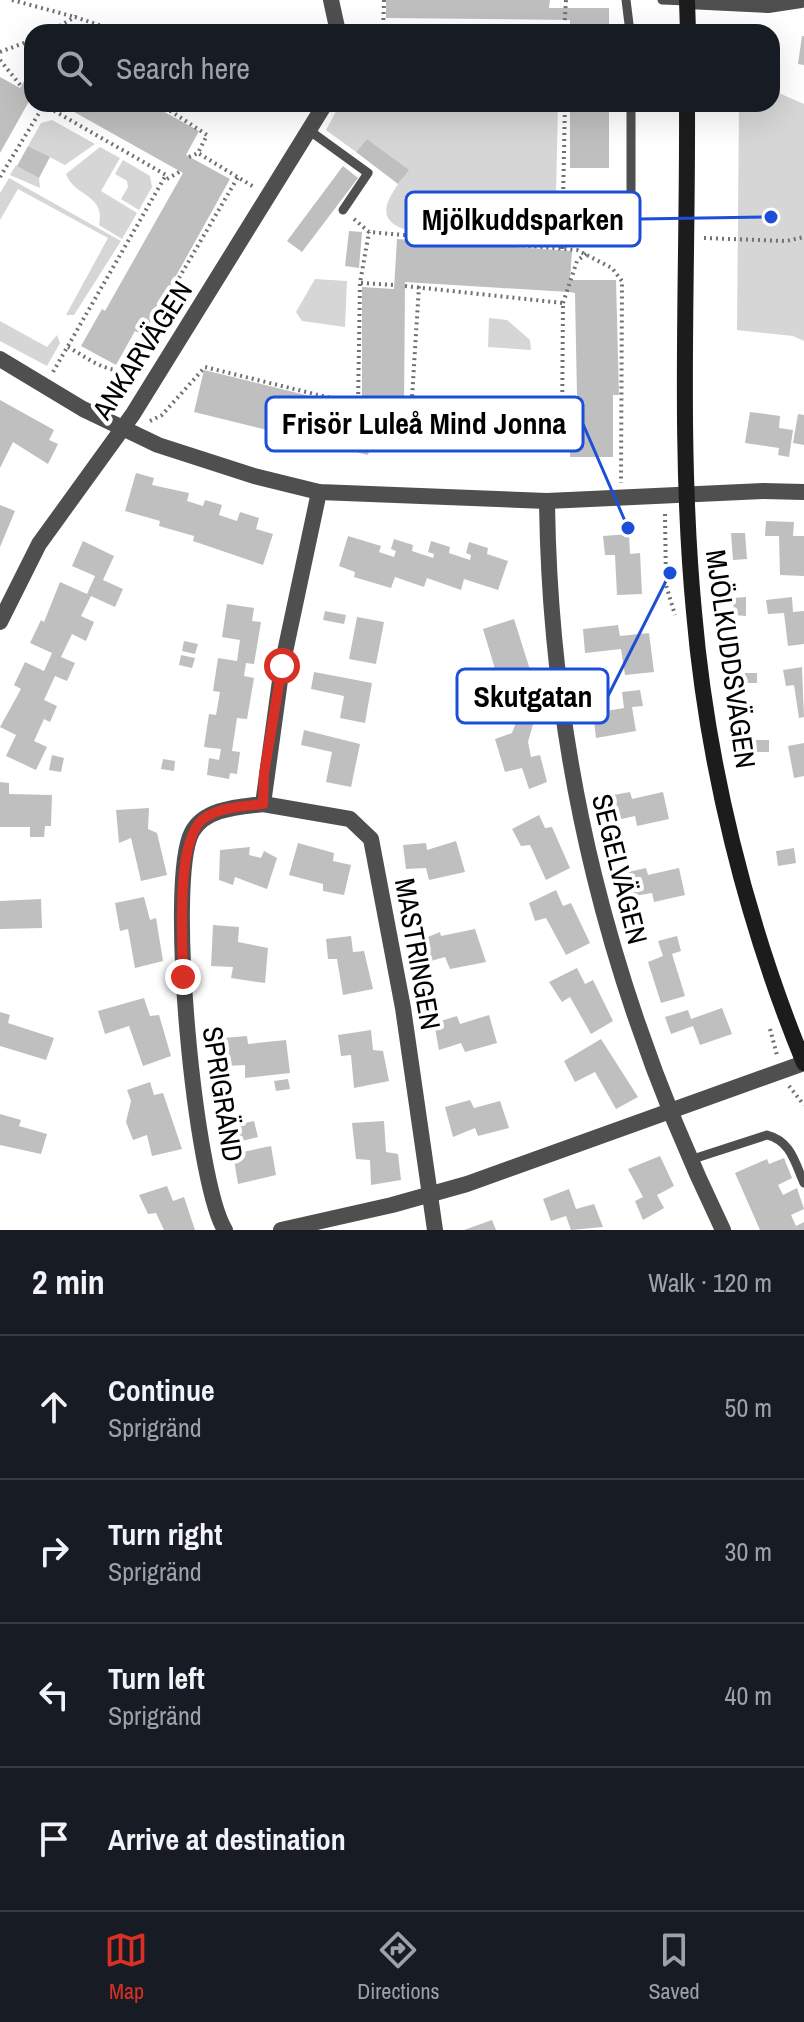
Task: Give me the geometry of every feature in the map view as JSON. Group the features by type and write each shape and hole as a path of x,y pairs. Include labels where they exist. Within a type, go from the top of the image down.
{"street":[{"path":"331,0 336,24"},
{"path":"688,24 687,0 768,5 801,0"},
{"name":"ANKARVÄGEN","path":"0,622 39,544 123,428 321,112"},
{"name":"MJÖLKUDDSVÄGEN","path":"687,112 687,496 694,613 718,773 755,917 804,1063"},
{"path":"0,359 83,409 172,449 319,492 547,501 763,491 804,492"},
{"path":"263,804 264,774 282,666 319,492"},
{"name":"SEGELVÄGEN","path":"547,501 549,603 579,818 603,920 670,1111 723,1230"},
{"name":"MASTRINGEN","path":"263,804 350,819 371,839 403,1008 429,1195"},
{"name":"SPRIGRÄND","path":"225,1230 207,1162 188,1047 183,977 186,856 192,832 205,818 220,811 263,804"},
{"path":"281,1230 429,1195 605,1137 804,1063"},
{"path":"429,1195 435,1230"}],"lane":[{"path":"626,0 629,24"},
{"path":"662,0 687,0"},
{"path":"631,112 631,204"},
{"path":"310,131 368,173 343,210"},
{"path":"693,1159 767,1135 779,1138 788,1146 804,1183"}],"path":[{"path":"12,0 96,24"},
{"path":"383,24 384,0"},
{"path":"564,24 566,0"},
{"path":"63,24 75,17"},
{"path":"0,52 24,43"},
{"path":"0,60 21,86"},
{"path":"0,177 40,112"},
{"path":"56,112 167,179"},
{"path":"172,112 207,135 198,153 189,157"},
{"path":"562,249 566,204 565,112"},
{"path":"198,153 258,190"},
{"path":"52,374 167,179 181,171"},
{"path":"68,347 110,370 127,367 238,177"},
{"path":"566,204 631,204"},
{"path":"343,210 369,232 562,249 587,253 612,268 622,281 621,485"},
{"path":"148,422 162,415 205,367 360,406 360,283 369,232"},
{"path":"701,238 786,241 804,237"},
{"path":"562,430 563,303 577,261 587,253"},
{"path":"360,283 394,285"},
{"path":"405,286 563,303"},
{"path":"416,425 411,414 419,286"},
{"path":"376,408 411,414"}],"shaded area":[{"path":"780,94 804,104 804,341 793,336 737,330 739,112 780,112"},
{"path":"336,112 558,112 555,242 411,231 398,226 386,213 387,205 408,170 367,139 356,152 326,130"},
{"path":"52,120 95,144 65,165 28,146 41,123"},
{"path":"100,147 120,158 101,191 137,213 122,239 99,225 98,207 70,182 66,174"},
{"path":"123,160 150,176 152,187 139,210 121,199 128,187 127,181 115,174"},
{"path":"16,165 39,178 40,188 10,175"},
{"path":"9,178 121,241 74,315 66,315 108,238 18,189 0,220 0,193"},
{"path":"315,279 347,281 345,327 302,321 296,312"},
{"path":"489,318 507,320 530,340 531,350 488,347"},
{"path":"0,321 47,347 57,335 60,343 47,366 0,341"}],"building":[{"path":"386,0 550,0 549,8 609,8 609,24 570,24 570,20 386,18"},
{"path":"804,36 804,65 798,64"},
{"path":"0,77 20,88 24,81 24,110 0,153"},
{"path":"74,112 165,112 199,131 186,155 230,179 143,335 135,331 116,365 81,346 102,309 105,311 183,173"},
{"path":"570,112 609,112 609,168 570,168"},
{"path":"367,139 409,170 398,184 356,152"},
{"path":"28,146 50,157 39,178 17,166"},
{"path":"343,166 358,178 302,252 287,241"},
{"path":"349,231 362,232 359,268 345,266"},
{"path":"397,239 572,251 570,280 616,280 619,395 613,395 613,457 570,457 569,396 577,396 575,293 569,292 405,282 404,407 376,406 375,412 379,412 368,455 194,412 204,370 362,409 362,287 394,289"},
{"path":"0,400 54,430 49,440 58,444 48,464 13,442 0,468"},
{"path":"750,412 780,416 779,428 793,430 789,457 778,455 779,448 745,443"},
{"path":"798,414 804,415 804,445 793,443"},
{"path":"136,473 154,478 152,485 189,493 187,501 203,506 205,500 222,505 219,515 237,521 240,512 259,518 256,529 273,534 263,565 193,541 194,536 159,526 160,521 125,511"},
{"path":"0,505 15,511 0,547"},
{"path":"766,521 794,522 793,536 804,536 804,576 780,575 779,536 765,536"},
{"path":"731,533 745,533 747,559 733,560"},
{"path":"629,534 630,554 640,553 642,594 617,595 615,555 605,555 603,536"},
{"path":"348,536 381,546 379,552 394,557 396,551 391,549 394,539 413,545 412,551 433,558 434,554 428,552 431,541 450,547 449,553 470,560 471,555 466,553 469,542 488,548 487,554 508,561 498,590 464,579 461,590 427,578 424,587 395,577 391,588 354,577 355,572 339,566"},
{"path":"83,541 114,556 103,580 123,589 115,607 91,596 81,616 94,622 86,641 72,634 61,657 75,663 67,681 55,676 44,700 57,706 50,722 44,719 34,741 47,747 36,770 6,756 16,735 0,727 21,689 14,685 25,662 44,671 52,653 30,643 41,620 44,622 60,582 87,594 95,576 72,566"},
{"path":"746,597 746,616 734,615 733,598"},
{"path":"792,597 793,612 804,611 804,644 788,646 784,613 768,614 766,600"},
{"path":"227,604 254,608 252,621 261,622 254,664 246,663 244,676 254,678 247,719 237,718 232,751 240,752 237,774 230,773 229,779 207,775 209,758 219,760 221,749 204,747 209,714 216,715 220,692 213,691 218,658 237,661 240,640 222,637"},
{"path":"325,611 346,615 344,624 323,620"},
{"path":"357,617 384,622 376,664 349,659"},
{"path":"514,619 531,673 515,676 521,709 494,716 490,680 498,679 483,629"},
{"path":"618,625 620,636 649,633 654,672 625,675 621,649 585,653 583,629"},
{"path":"184,641 198,644 195,654 182,651"},
{"path":"181,655 195,658 192,668 179,665"},
{"path":"802,667 804,717 799,718 794,685 786,686 783,670"},
{"path":"314,672 372,683 365,723 340,718 344,696 311,689"},
{"path":"745,673 757,673 757,683 745,683"},
{"path":"640,690 643,706 632,707 636,731 596,738 593,713 624,708 622,692"},
{"path":"521,709 537,710 528,742 531,757 540,755 547,782 529,789 522,768 505,772 495,739 512,733"},
{"path":"304,730 360,744 351,787 326,782 332,752 301,745"},
{"path":"756,740 769,740 769,752 756,752"},
{"path":"804,743 804,776 794,778 788,746"},
{"path":"52,755 64,758 61,772 49,770"},
{"path":"163,759 175,761 174,771 161,769"},
{"path":"0,782 9,783 9,794 52,795 51,826 45,826 44,837 30,837 30,827 0,827"},
{"path":"630,792 632,799 663,792 669,819 637,826 635,816 612,821 608,796"},
{"path":"149,808 148,829 157,833 167,875 141,881 131,838 119,843 116,810"},
{"path":"539,815 545,828 552,827 570,868 546,880 530,845 521,846 512,829"},
{"path":"456,841 465,872 429,880 426,868 406,869 403,845 426,843 427,850"},
{"path":"298,843 334,853 333,861 351,865 344,895 323,891 323,884 289,875"},
{"path":"250,847 249,855 261,858 264,851 277,858 267,889 235,877 233,885 219,880 220,850"},
{"path":"794,848 796,863 778,866 776,851"},
{"path":"646,868 648,875 679,868 685,895 654,902 652,893 629,897 624,873"},
{"path":"556,890 563,906 571,903 590,943 566,955 546,918 535,921 529,903"},
{"path":"144,897 150,920 156,918 163,961 135,968 128,929 120,931 115,903"},
{"path":"41,899 42,928 0,929 0,901"},
{"path":"213,925 239,927 238,942 268,948 265,983 231,978 233,967 211,966"},
{"path":"475,929 486,962 450,969 445,957 424,963 418,941 440,932 441,936"},
{"path":"351,936 353,952 364,951 373,989 343,995 337,959 328,959 326,939"},
{"path":"677,936 681,951 672,954 685,996 661,1003 648,962 663,956 658,941"},
{"path":"577,968 585,984 593,980 613,1021 591,1034 570,997 562,1002 549,982"},
{"path":"144,998 150,1016 159,1015 171,1056 143,1066 129,1026 105,1034 98,1011"},
{"path":"722,1008 732,1034 700,1045 693,1026 671,1034 665,1017 688,1010 691,1019"},
{"path":"0,1012 10,1015 8,1023 54,1038 46,1060 0,1046"},
{"path":"489,1015 497,1043 465,1052 461,1043 439,1050 434,1023 457,1016 460,1024"},
{"path":"371,1030 373,1050 383,1051 389,1081 354,1088 351,1055 341,1056 338,1035"},
{"path":"247,1036 248,1044 286,1040 290,1073 245,1078 245,1065 226,1066 223,1038"},
{"path":"601,1039 638,1097 616,1109 595,1072 575,1082 564,1061"},
{"path":"288,1079 290,1089 276,1091 274,1081"},
{"path":"150,1082 154,1095 163,1093 182,1149 152,1156 147,1135 133,1140 126,1122 131,1101 127,1090"},
{"path":"470,1100 474,1108 500,1101 509,1128 478,1136 475,1128 453,1137 445,1107"},
{"path":"0,1114 21,1120 19,1126 47,1134 41,1154 0,1145"},
{"path":"254,1121 258,1137 234,1143 230,1126"},
{"path":"384,1121 386,1152 398,1154 401,1180 371,1185 370,1160 356,1159 352,1123"},
{"path":"271,1146 276,1175 238,1184 233,1154"},
{"path":"660,1156 674,1186 657,1195 664,1208 643,1220 635,1201 643,1197 628,1169"},
{"path":"784,1158 792,1178 778,1185 783,1195 797,1188 804,1209 791,1215 796,1226 804,1222 804,1230 760,1230 735,1173 767,1159 769,1164"},
{"path":"167,1186 173,1201 184,1197 195,1230 164,1230 156,1213 148,1214 139,1195"},
{"path":"569,1189 576,1209 594,1204 603,1227 571,1230 566,1216 551,1221 543,1199"},
{"path":"492,1220 496,1230 464,1230"}],"place":[{"name":"Mjölkuddsparken","path":"771,217"},
{"name":"Frisör Luleå Mind Jonna","path":"628,528"},
{"name":"Skutgatan","path":"670,573"}],"route":[{"path":"183,977 189,841 192,832 205,818 220,811 263,804 264,774 282,666"}]}
